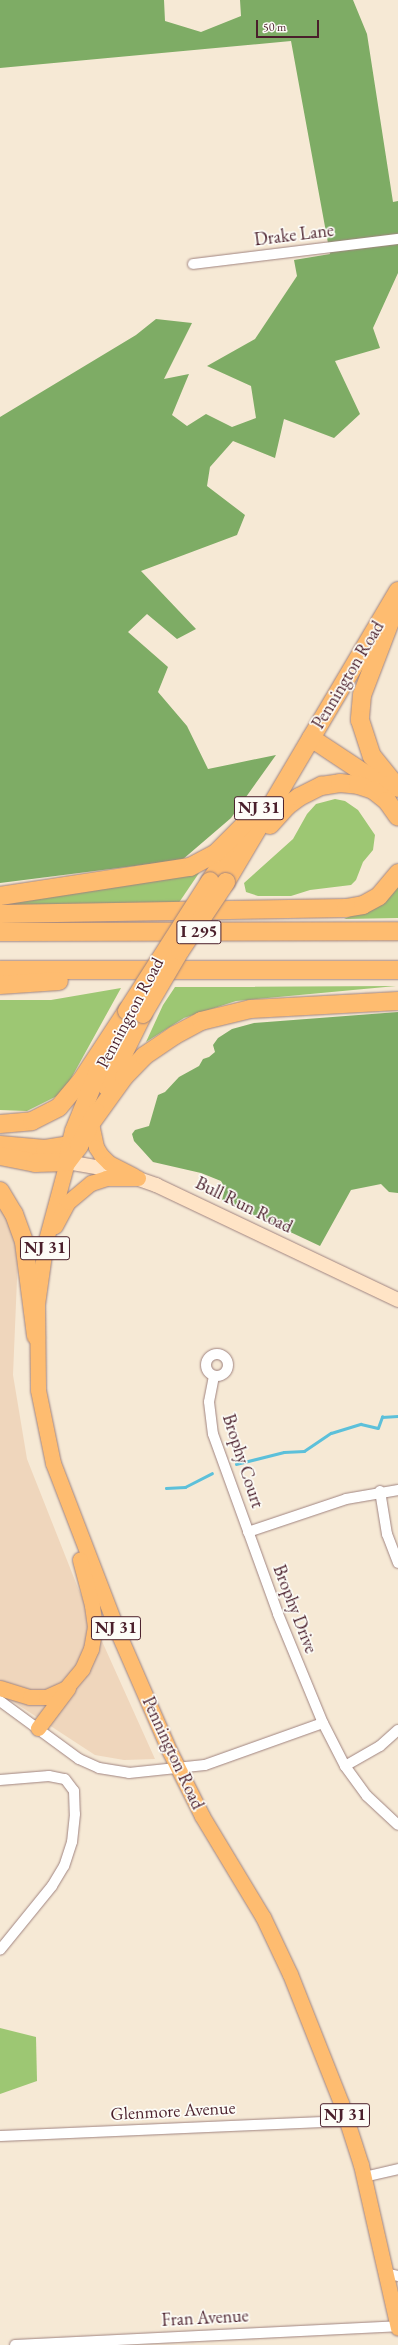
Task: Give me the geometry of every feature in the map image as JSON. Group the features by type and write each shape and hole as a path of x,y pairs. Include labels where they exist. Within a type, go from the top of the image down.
{"highway":[{"name":"Pennington Road","path":"218,882 244,856 311,738 398,591"},
{"path":"398,602 366,682 360,714 362,732 372,756 398,788"},
{"name":"Pennington Road","path":"78,1142 88,1095 135,1012 180,951 254,815 311,738"},
{"path":"311,738 398,794"},
{"path":"244,856 290,803 307,792 327,785 346,783 369,789 387,802 398,817"},
{"path":"0,896 190,867 216,853 254,815"},
{"path":"0,914 346,908 375,898 387,888 398,874"},
{"name":"I 295","path":"0,932 398,931"},
{"name":"I 295","path":"0,970 398,970"},
{"path":"0,985 268,970"},
{"path":"0,1156 35,1164 78,1142 124,1077 144,1056 175,1035 201,1021 251,1009 398,1001"},
{"name":"Pennington Road","path":"78,1142 135,1012"},
{"path":"0,1124 32,1121 59,1107 135,1012"},
{"path":"0,1145 46,1149 78,1142"},
{"path":"0,1191 14,1214 24,1242 36,1336"}],"main road":[{"path":"78,1142 94,1142 101,1155 109,1163 138,1178"},
{"name":"Pennington Road","path":"78,1142 46,1240 41,1268 36,1336 41,1409 59,1484 119,1635 178,1769 202,1816 277,1943 347,2121 392,2275 398,2327"},
{"path":"46,1240 68,1202 84,1188 106,1178 138,1178"},
{"path":"38,1728 91,1649 94,1616 59,1484"},
{"path":"0,1676 13,1686 32,1693 48,1694 68,1685"},
{"path":"0,1688 36,1697 52,1695 68,1685"}],"street":[{"name":"Drake Lane","path":"193,264 398,239"},
{"name":"Bull Run Road","path":"78,1142 97,1166 138,1178 192,1201 398,1300"},
{"name":"Brophy Court","path":"214,1376 209,1402 213,1434 248,1532"},
{"path":"248,1532 346,1499 398,1490"},
{"path":"380,1492 388,1534 398,1563"},
{"name":"Brophy Drive","path":"248,1532 278,1614 323,1723 346,1766 367,1796 398,1825"},
{"path":"0,1701 38,1728 72,1755 99,1768 136,1773 205,1765 323,1723"},
{"path":"346,1766 380,1746 398,1730"},
{"path":"0,1780 49,1776 68,1781 74,1791 76,1814 68,1857 52,1886 0,1950"},
{"name":"Glenmore Avenue","path":"0,2136 347,2121"},
{"path":"364,2177 398,2169"},
{"name":"Fran Avenue","path":"15,2345 398,2327"}],"shaded area":[{"path":"0,1208 8,1218 18,1255 13,1375 27,1459 78,1588 155,1759 124,1760 95,1755 0,1693"}],"green space":[{"path":"0,0 164,0 165,21 201,32 241,16 240,0 353,0 367,34 393,202 398,201 398,273 373,328 380,348 335,361 360,414 334,438 284,419 275,458 233,441 210,467 207,486 245,515 237,535 141,571 196,629 177,639 147,614 128,632 168,667 158,692 187,726 208,769 276,755 231,818 182,860 0,883 0,417 136,335 156,319 192,323 164,379 189,374 172,415 187,426 206,414 232,427 256,418 251,386 207,366 255,339 297,276 294,260 330,254 291,41 0,68"},
{"path":"335,799 345,801 358,810 375,835 373,850 363,862 356,880 351,885 310,890 291,896 258,896 246,892 244,883 293,839 307,814 316,804"},
{"path":"199,873 178,904 0,907 0,902"},
{"path":"398,886 398,918 344,919 362,911"},
{"path":"396,986 236,1001 184,1018 146,1042 163,1005 175,987"},
{"path":"121,988 63,1093 27,1111 0,1110 0,1000 51,1000"},
{"path":"398,1012 398,1193 389,1192 381,1184 351,1190 320,1246 222,1200 225,1189 221,1181 201,1173 153,1162 134,1141 132,1134 135,1130 149,1126 158,1095 165,1092 179,1077 199,1066 203,1059 209,1057 215,1052 213,1045 218,1038 232,1029 254,1023"},
{"path":"0,2028 36,2037 37,2081 0,2094"}],"waterway":[{"path":"236,1464 284,1452 304,1451 331,1433 361,1424 378,1428 382,1417 398,1416"},
{"path":"166,1488 185,1487 212,1473"}]}
